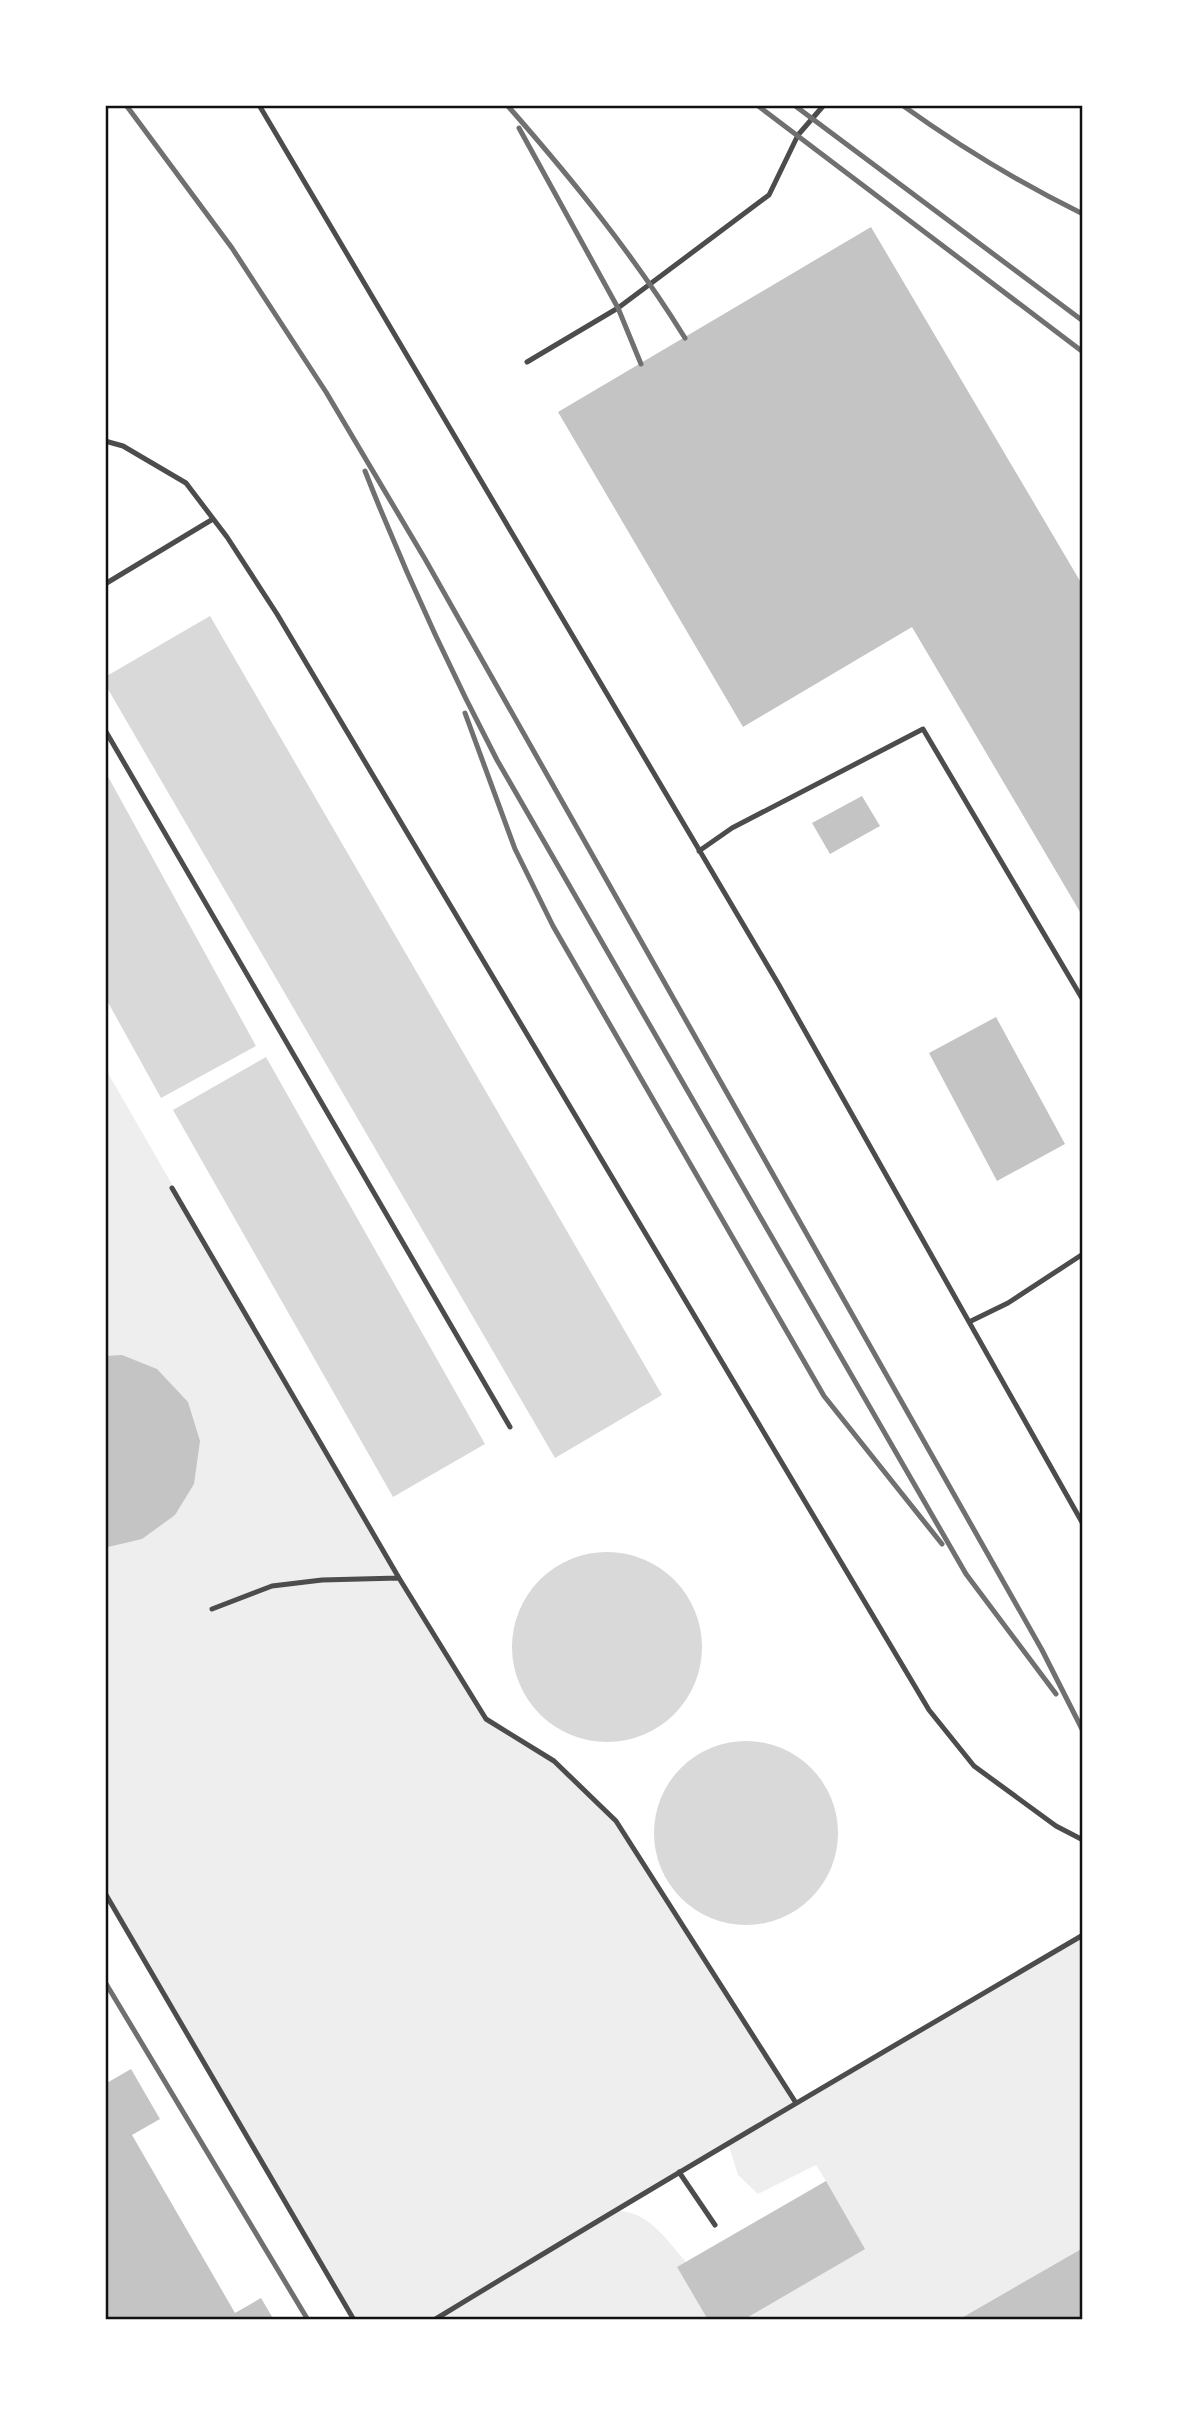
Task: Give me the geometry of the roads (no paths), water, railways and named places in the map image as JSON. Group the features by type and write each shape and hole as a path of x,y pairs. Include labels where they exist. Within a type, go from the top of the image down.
{"lane":[{"path":"259,105 779,985 1083,1524"},
{"path":"527,362 618,308 769,195 798,135 824,105"},
{"path":"105,441 123,446 186,483 277,614 929,1710 974,1766 1056,1826 1083,1840"},
{"path":"105,584 213,519"},
{"path":"699,851 732,828 923,729 1083,1000"},
{"path":"105,730 510,1427"},
{"path":"172,1188 399,1578 486,1719 554,1760 616,1821 796,2103"},
{"path":"969,1322 1008,1303 1083,1254"},
{"path":"212,1609 272,1586 322,1580 399,1578"},
{"path":"105,1893 354,2320"},
{"path":"434,2320 679,2172 729,2146 796,2103 1083,1935"},
{"path":"679,2172 715,2225"}],"railway":[{"path":"126,105 232,248 326,392 425,559 1042,1650 1083,1731"},
{"path":"507,105 601,218 685,338"},
{"path":"757,105 1083,352"},
{"path":"794,105 1083,321"},
{"path":"902,105 990,163 1083,214"},
{"path":"519,128 618,308 641,364"},
{"path":"365,471 427,617 497,760 966,1574 1056,1694"},
{"path":"465,713 515,849 553,926 824,1396 942,1544"},
{"path":"105,1982 308,2320"}]}
